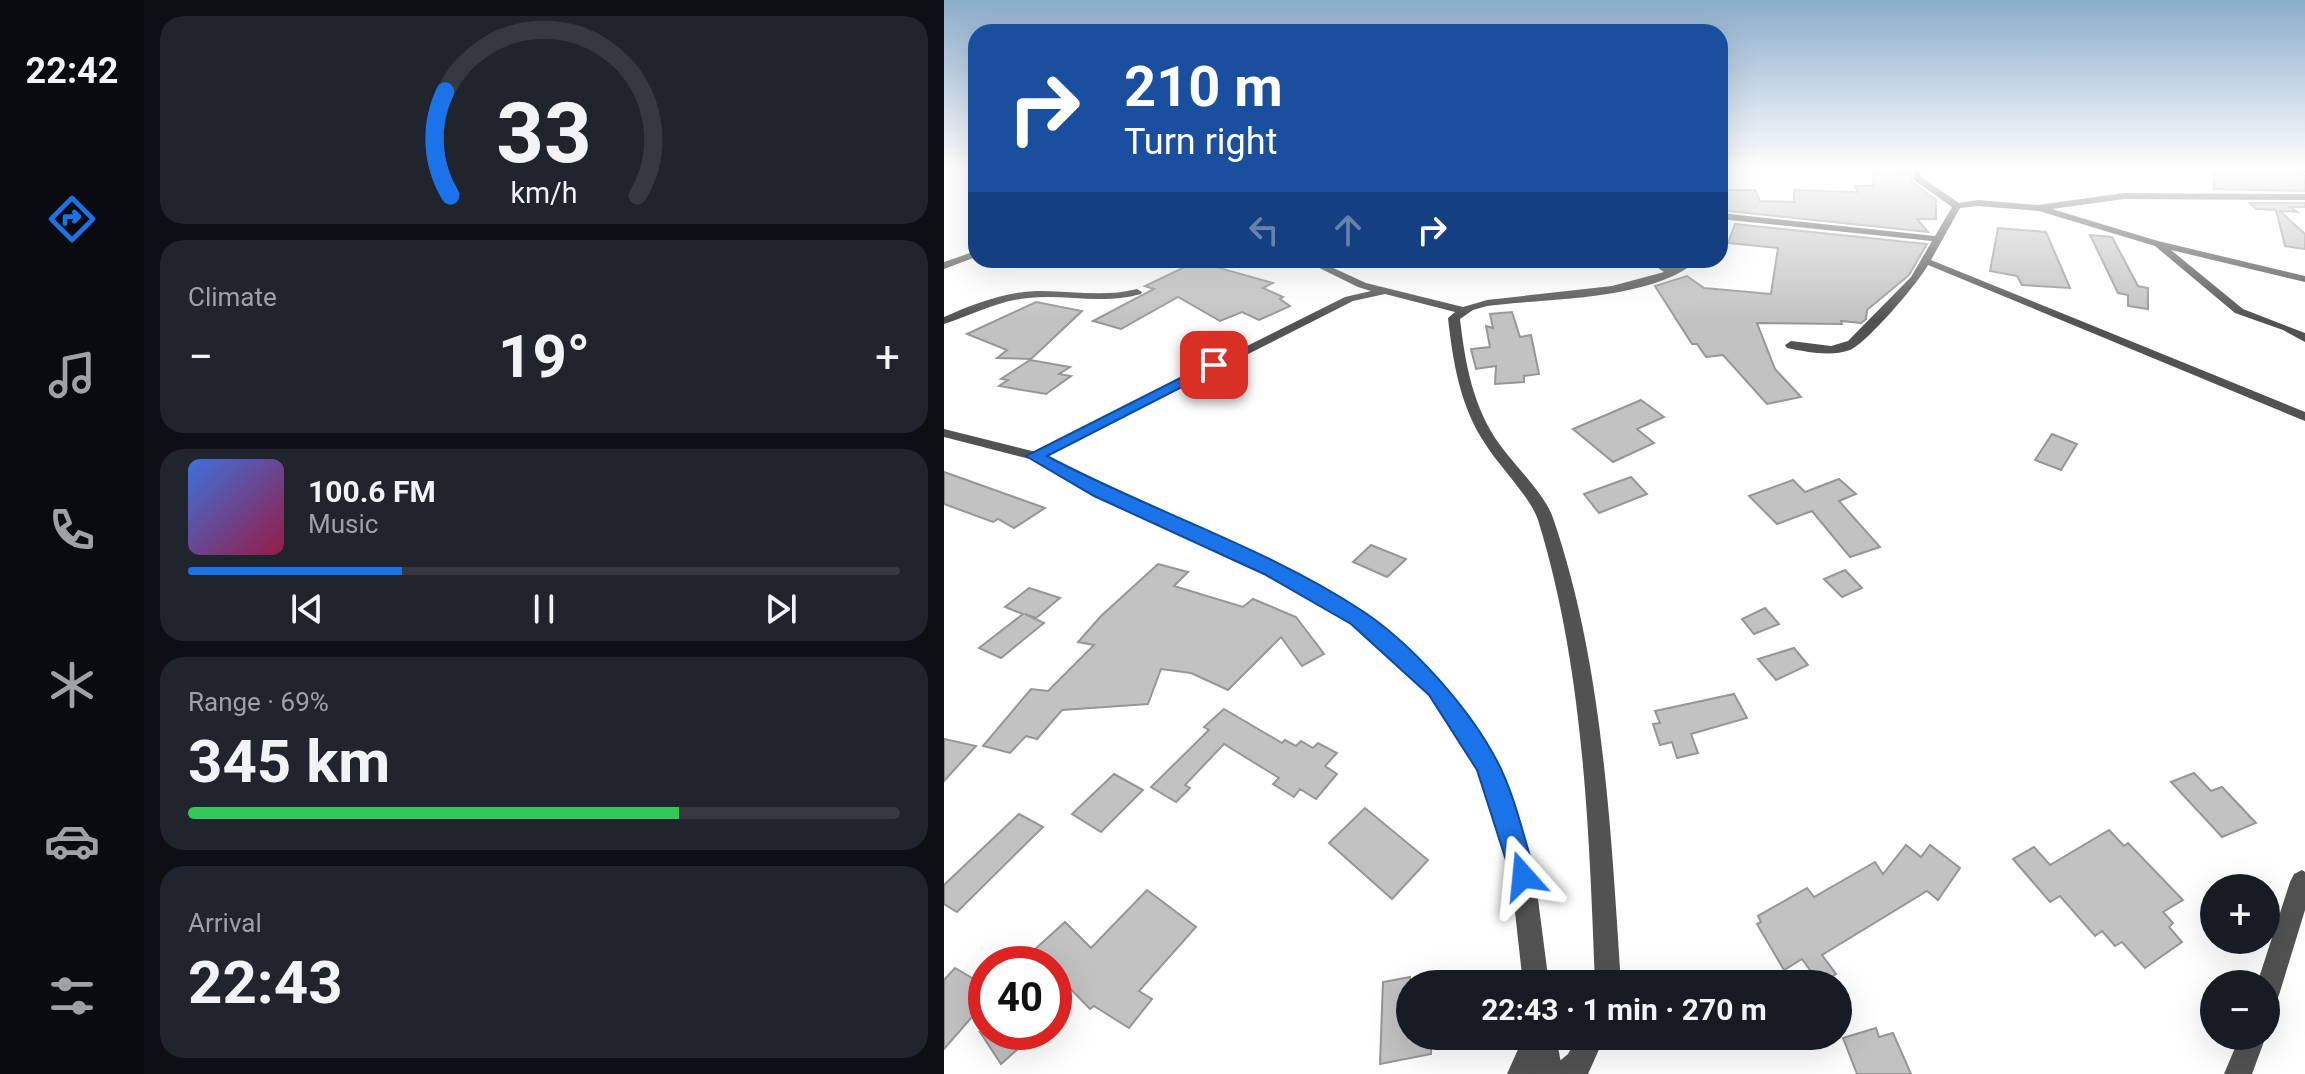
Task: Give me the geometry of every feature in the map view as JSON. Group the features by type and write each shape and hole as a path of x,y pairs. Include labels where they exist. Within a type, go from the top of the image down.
{"street":[{"path":"1782,219 1874,234 1939,239"},
{"path":"1791,345 1845,348 1915,279 1950,219"},
{"path":"2075,219 2155,243 2305,279"},
{"path":"2155,243 2239,311 2287,328 2305,338"},
{"path":"944,266 968,257"},
{"path":"1926,261 2305,417"},
{"path":"1324,268 1384,291 1462,310"},
{"path":"1332,272 1334,268"},
{"path":"1666,268 1673,272"},
{"path":"1607,970 1599,809 1577,647 1560,565 1544,513 1491,443 1477,416 1460,369 1454,318 1462,310 1476,305 1621,286 1680,268"},
{"path":"1035,456 1335,305 1361,295 1384,291"},
{"path":"944,321 982,305 1020,295 1109,300 1137,292"},
{"path":"944,433 1035,456 1100,492 1271,569 1358,619 1436,689 1488,766 1523,876 1534,970"},
{"path":"2274,970 2302,882"},
{"path":"1521,1074 1533,1050"},
{"path":"1543,1050 1549,1074"},
{"path":"1566,1074 1578,1064 1585,1050"},
{"path":"2238,1074 2247,1050"}],"building":[{"path":"1806,219 1917,219 1928,232"},
{"path":"2278,219 2289,219 2305,234 2305,249 2285,246"},
{"path":"1735,224 1927,244 1909,275 1867,310 1866,319 1861,323 1757,323 1775,369 1801,397 1767,404 1723,355 1706,357 1697,344 1692,344 1655,286 1687,276 1704,288 1771,294 1778,248 1728,243"},
{"path":"1998,228 2046,232 2070,288 2022,285 2017,276 1990,271"},
{"path":"2090,235 2112,237 2138,286 2148,288 2148,309 2128,306 2128,295 2118,293"},
{"path":"1182,268 1219,268 1273,283 1263,288 1283,297 1280,299 1290,306 1259,320 1242,312 1220,321 1178,297 1121,329 1093,321 1154,289 1145,286"},
{"path":"1036,302 1082,311 1031,359 997,358 1007,350 967,334"},
{"path":"1512,312 1520,337 1531,335 1539,374 1524,376 1524,382 1495,384 1496,366 1476,369 1471,349 1490,347 1486,326 1493,328 1490,314"},
{"path":"1030,360 1070,367 1059,374 1071,376 1046,394 999,386 1008,380 1001,379"},
{"path":"1641,400 1664,417 1637,429 1654,443 1613,462 1573,429"},
{"path":"2052,434 2077,444 2061,470 2035,460"},
{"path":"944,472 1045,508 1014,528 998,519 993,522 944,504"},
{"path":"1631,477 1647,494 1599,513 1584,494"},
{"path":"1839,479 1856,494 1839,501 1880,547 1850,557 1812,511 1777,524 1749,496 1793,480 1805,492"},
{"path":"1371,545 1406,559 1387,577 1353,562"},
{"path":"1158,564 1188,572 1174,586 1243,607 1253,599 1296,617 1324,654 1302,666 1281,637 1228,690 1191,673 1161,669 1148,704 1062,710 1037,739 1026,736 1010,753 983,746 1031,689 1048,691 1094,645 1078,642 1101,616"},
{"path":"1845,570 1862,588 1842,597 1824,579"},
{"path":"1029,588 1060,598 1036,618 1025,614 1044,623 1001,658 979,648 1023,614 1005,607"},
{"path":"1765,608 1779,624 1754,634 1742,619"},
{"path":"1794,648 1808,665 1776,680 1758,659"},
{"path":"1734,694 1747,718 1691,734 1698,753 1677,758 1672,742 1660,745 1653,724 1660,723 1655,711"},
{"path":"1224,709 1282,743 1285,740 1296,746 1301,741 1313,748 1318,743 1337,753 1325,766 1337,774 1316,799 1300,789 1294,797 1273,784 1279,778 1224,744 1185,785 1190,788 1176,802 1151,787 1209,730 1204,727"},
{"path":"944,739 976,746 944,781"},
{"path":"2194,773 2211,791 2222,787 2256,823 2222,837 2171,782"},
{"path":"1114,774 1143,790 1101,832 1072,814"},
{"path":"1365,808 1428,860 1392,899 1329,843"},
{"path":"1019,814 1043,827 957,912 944,904 944,885"},
{"path":"2109,830 2124,846 2128,843 2183,900 2163,912 2173,923 2169,927 2182,942 2145,968 2122,942 2115,946 2102,931 2095,936 2060,896 2050,902 2013,859 2034,847 2050,865"},
{"path":"1906,845 1921,857 1930,845 1960,868 1938,900 1927,891 1822,955 1833,970 1810,970 1802,959 1784,970 1757,924 1761,922 1758,916 1807,888 1814,897 1875,862 1883,874"},
{"path":"1147,890 1196,927 1139,991 1152,999 1129,1028 1094,1006 1090,1009 1072,990 1072,946 1039,946 1065,922 1091,948"},
{"path":"955,968 968,976 968,1022 944,1049 944,980"},
{"path":"1396,980 1396,1050 1431,1050 1431,1054 1380,1064 1383,982"},
{"path":"1876,1028 1879,1037 1893,1033 1911,1074 1857,1074 1848,1050 1852,1050 1852,1035"},
{"path":"992,1050 1017,1050 1001,1064"}],"route":[{"path":"1214,365 1035,456 1100,492 1271,569 1358,619 1436,689 1488,766 1523,876"}]}
